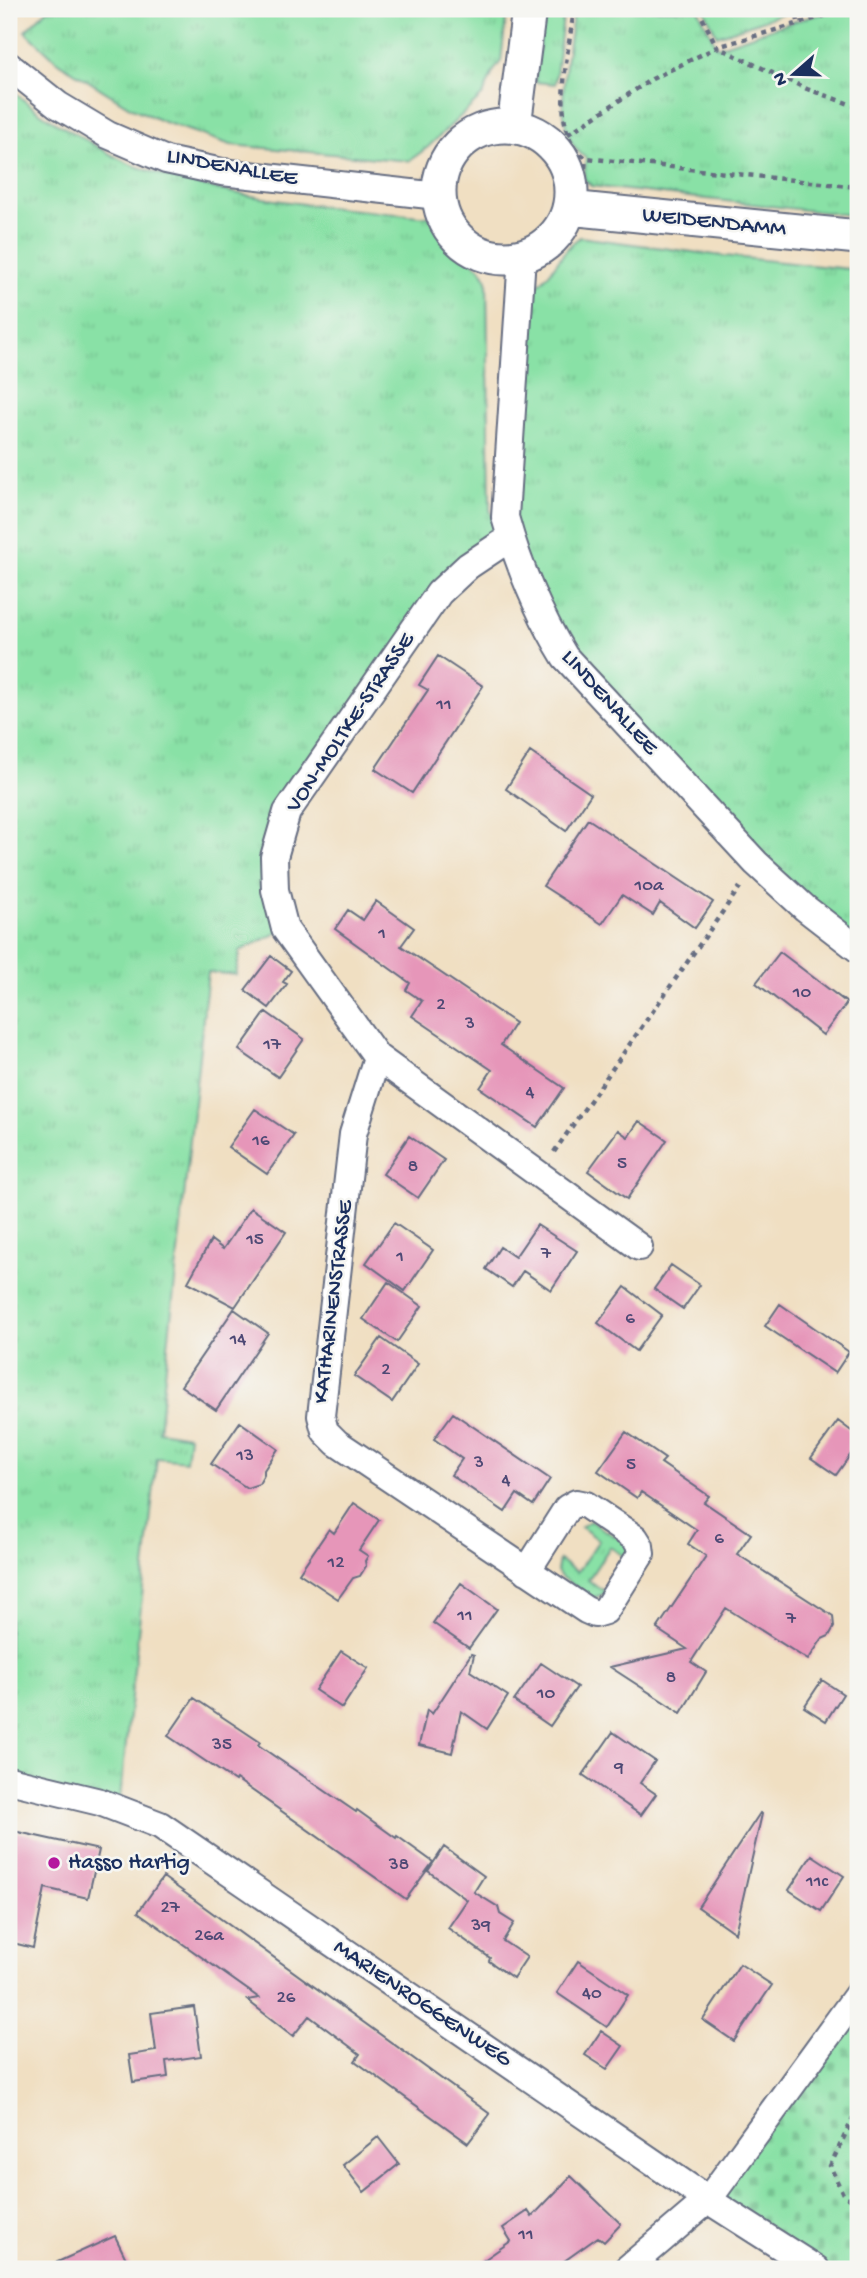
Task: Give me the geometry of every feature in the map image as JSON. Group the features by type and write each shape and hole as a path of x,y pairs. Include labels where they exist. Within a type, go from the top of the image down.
{"street":[{"path":"514,126 528,9"},
{"name":"LINDENALLEE","path":"9,65 58,105 108,135 166,160 222,172 438,196"},
{"path":"494,126 514,126 543,137 555,148 569,177 569,208 559,230 543,246 522,256 489,256 473,250 459,240 445,220 438,196 440,176 447,158 460,143 475,132 494,126"},
{"name":"WEIDENDAMM","path":"569,208 858,237"},
{"name":"LINDENALLEE","path":"522,256 505,517 513,545 545,624 565,657 756,863 805,908 858,949"},
{"name":"VON-MOLTKE-STRASSE","path":"513,545 501,544 468,566 439,593 288,812 274,857 275,890 285,929 377,1056 639,1247"},
{"name":"KATHARINENSTRASSE","path":"377,1056 353,1134 321,1416 325,1431 337,1443 527,1571"},
{"name":"MARIENROGGENWEG","path":"9,1780 100,1802 160,1825 708,2200 816,2269"},
{"path":"627,2269 708,2200 858,1994"}],"path":[{"path":"574,9 564,99 568,134 574,147 586,158 858,187"},
{"path":"698,9 717,47 807,89 858,107"},
{"path":"795,9 798,21"},
{"path":"568,134 652,79 717,47 798,21 848,9"},
{"path":"539,1173 756,863"},
{"path":"858,2108 830,2166 844,2194 858,2205"}],"green space":[{"path":"48,9 507,9 501,61 483,95 428,147 409,161 231,145 164,122 130,107 58,62 25,31"},
{"path":"544,9 564,9 555,84 535,82"},
{"path":"574,9 698,9 717,47 825,13 858,9 858,216 591,186 584,179 586,158 574,146 564,117 564,79"},
{"path":"704,9 782,9 784,13 717,36"},
{"path":"9,87 42,114 121,160 171,178 281,201 430,217 462,253 480,268 487,280 490,510 501,544 468,566 288,812 285,929 240,951 236,975 208,972 159,1431 189,1436 186,1461 157,1458 119,1808 9,1780"},
{"path":"580,237 858,270 858,949 565,657 513,545 519,284 539,284"},
{"path":"590,1521 629,1545 630,1561 610,1547 588,1580 607,1593 593,1598 561,1577 557,1571 559,1560 577,1572 599,1540 581,1527"},
{"path":"858,1994 858,2269 816,2269 708,2200"}],"building":[{"path":"438,656 483,686 412,793 375,769 428,690 419,685"},
{"path":"530,752 591,794 566,831 506,789"},
{"path":"588,819 713,902 695,928 660,903 653,915 622,895 602,924 543,886"},
{"path":"376,901 414,928 401,946 515,1023 501,1045 564,1088 537,1127 480,1088 492,1070 412,1016 422,1001 406,990 410,983 335,929 348,910 363,920"},
{"path":"780,952 847,1003 823,1035 756,983"},
{"path":"271,956 291,971 283,982 287,984 269,1008 245,990"},
{"path":"266,1012 304,1039 278,1077 239,1050"},
{"path":"255,1109 294,1135 267,1174 228,1147"},
{"path":"639,1121 667,1140 627,1199 588,1171 618,1130 628,1137"},
{"path":"409,1136 444,1160 418,1198 383,1174"},
{"path":"251,1208 286,1232 235,1307 188,1282 211,1240 223,1249"},
{"path":"394,1223 433,1250 405,1291 366,1263"},
{"path":"537,1225 577,1251 551,1290 523,1271 512,1287 486,1269 500,1247 515,1257"},
{"path":"671,1265 700,1285 683,1309 654,1289"},
{"path":"388,1282 422,1306 397,1342 363,1319"},
{"path":"625,1287 662,1315 636,1351 598,1323"},
{"path":"780,1304 849,1352 835,1373 765,1326"},
{"path":"234,1309 268,1333 216,1410 181,1386"},
{"path":"381,1338 418,1364 392,1402 354,1376"},
{"path":"453,1413 550,1479 533,1505 517,1494 505,1512 451,1475 462,1459 434,1439"},
{"path":"838,1421 858,1436 858,1444 836,1475 811,1458"},
{"path":"240,1422 278,1449 264,1470 259,1484 247,1488 211,1464"},
{"path":"626,1432 665,1459 661,1463 709,1496 704,1502 751,1534 737,1554 833,1616 834,1627 829,1636 822,1639 808,1660 726,1608 691,1662 706,1672 681,1713 610,1667 687,1649 657,1629 706,1556 688,1544 697,1530 641,1492 637,1498 598,1471"},
{"path":"354,1503 379,1520 359,1550 368,1556 366,1566 360,1576 353,1578 338,1599 299,1573 329,1529 334,1533"},
{"path":"461,1583 497,1609 469,1648 433,1623"},
{"path":"341,1651 368,1668 342,1708 315,1690"},
{"path":"471,1654 474,1655 470,1671 508,1696 487,1729 461,1711 452,1753 419,1745 427,1710 432,1714"},
{"path":"541,1663 577,1687 550,1726 514,1701"},
{"path":"822,1680 843,1694 826,1721 804,1707"},
{"path":"194,1698 260,1742 258,1745 433,1862 406,1899 236,1779 235,1781 168,1736"},
{"path":"613,1732 655,1761 640,1783 656,1794 641,1815 583,1775"},
{"path":"760,1813 762,1814 735,1933 698,1907"},
{"name":"Hasso Hartig","path":"9,1830 99,1850 88,1898 45,1888 33,1948 9,1942"},
{"path":"444,1847 484,1876 474,1892 498,1907 500,1914 514,1923 503,1941 527,1957 513,1978 448,1928 467,1900 428,1871"},
{"path":"812,1855 844,1876 821,1911 789,1890"},
{"path":"163,1877 490,2114 468,2143 355,2061 360,2054 309,2016 293,2036 247,2000 259,1998 138,1912"},
{"path":"578,1961 628,1995 607,2027 557,1993"},
{"path":"740,1964 772,1985 734,2041 703,2020"},
{"path":"194,2007 201,2056 166,2061 168,2077 133,2082 129,2055 156,2051 151,2013"},
{"path":"601,2031 623,2046 607,2069 585,2055"},
{"path":"378,2137 399,2164 364,2192 343,2165"},
{"path":"571,2176 621,2224 604,2242 598,2237 553,2269 471,2269 511,2241 503,2228 528,2211 532,2217"},
{"path":"115,2236 131,2269 42,2269"}],"place":[{"name":"Hasso Hartig","path":"54,1863"}]}
